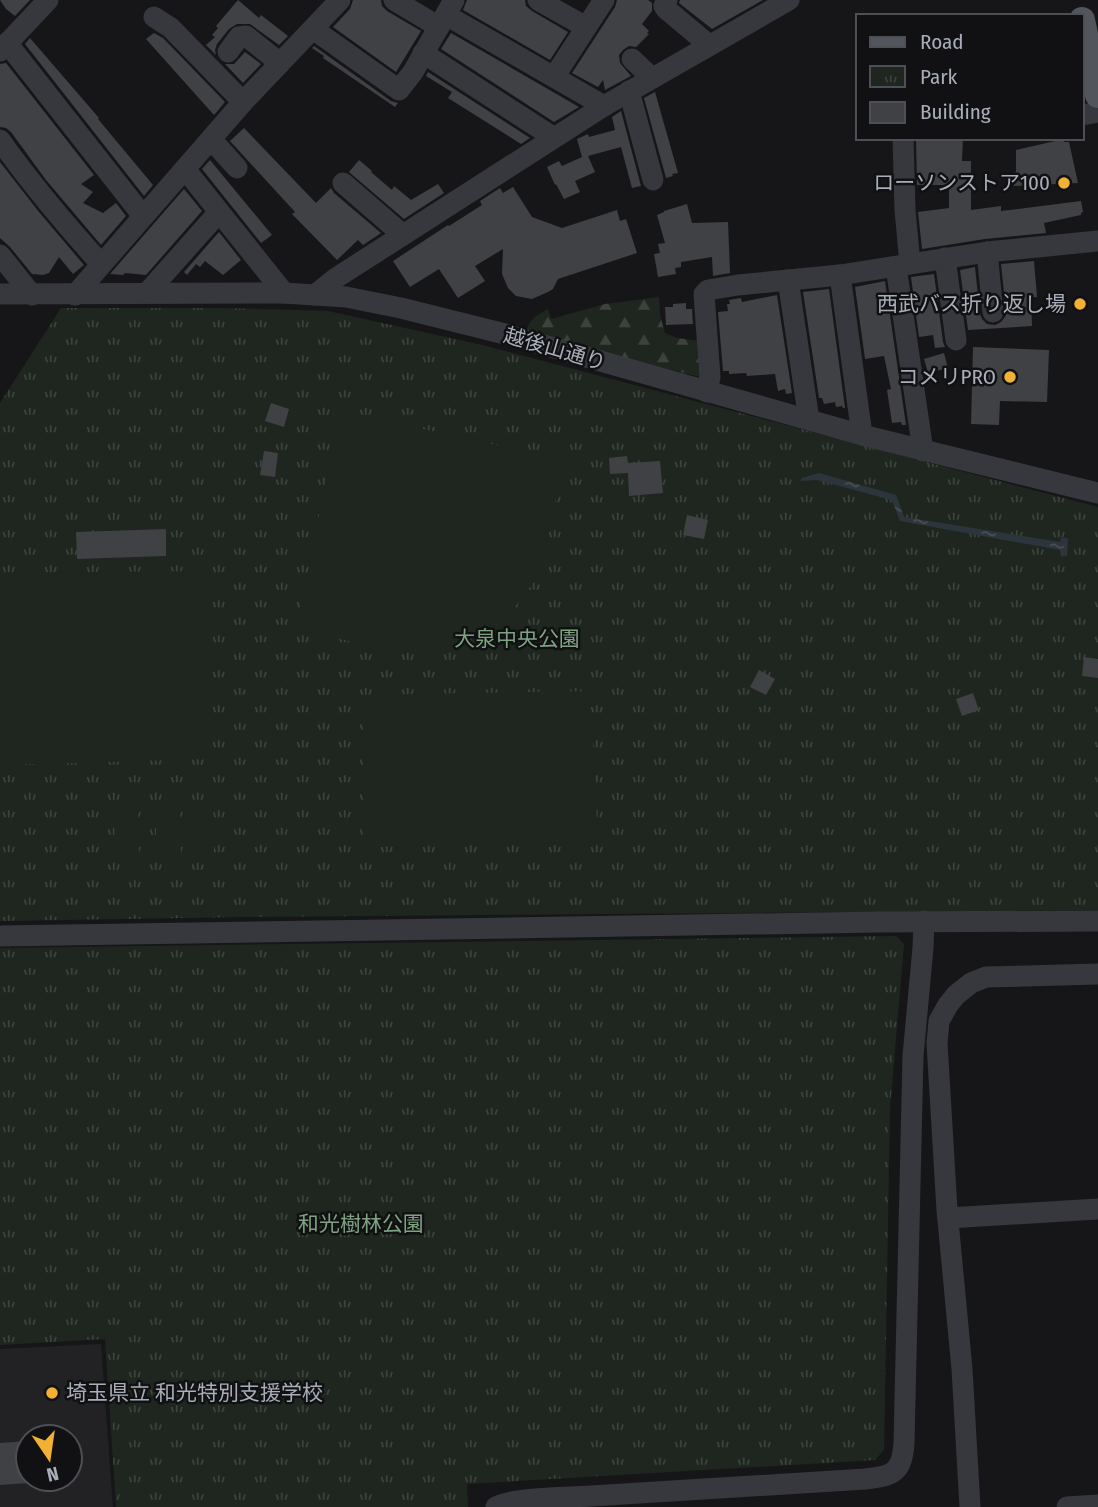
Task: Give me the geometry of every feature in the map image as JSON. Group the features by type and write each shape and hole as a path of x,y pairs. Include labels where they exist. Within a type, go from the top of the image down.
{"main road":[{"path":"1084,28 1098,94"}],"street":[{"path":"48,0 3,46 144,216"},
{"path":"75,295 243,102 340,0"},
{"path":"394,0 446,14 604,106"},
{"path":"538,0 586,27"},
{"path":"554,77 604,0"},
{"path":"667,0 664,6 666,9 709,45"},
{"path":"315,295 336,278 553,137 789,0"},
{"path":"313,29 399,90 413,72 446,14"},
{"path":"154,18 171,28 243,102"},
{"path":"228,52 239,37 246,36 280,63"},
{"path":"424,53 553,137"},
{"path":"632,59 652,78"},
{"path":"629,92 653,180"},
{"path":"211,139 237,169"},
{"path":"0,140 63,222 101,264"},
{"path":"903,140 903,266 923,451"},
{"path":"185,169 284,293"},
{"path":"343,183 403,235"},
{"path":"147,293 219,212"},
{"path":"707,391 710,377 705,292 738,285 840,275 987,252 1098,241"},
{"path":"987,252 993,312"},
{"path":"0,255 32,295"},
{"path":"945,258 956,340"},
{"path":"840,275 862,435"},
{"path":"788,280 809,420"},
{"name":"越後山通り","path":"0,294 284,293 346,297 414,311 518,338 862,435 1098,493"},
{"path":"0,936 1098,921"},
{"path":"496,1507 509,1502 569,1497 865,1479 896,1471 902,1461 904,1443 913,1056 924,922"},
{"path":"970,1507 962,1369 948,1218 937,1043 939,1021 956,995 971,983 986,976 1098,974"},
{"path":"948,1218 1098,1209"},
{"path":"1067,1507 1098,1505"}],"shaded area":[{"name":"埼玉県立 和光特別支援学校","path":"101,1344 113,1507 0,1507 0,1349"}],"green space":[{"path":"659,297 665,333 677,338 699,341 700,377 526,333 531,321 548,309 551,319 605,304"},
{"name":"大泉中央公園","path":"61,308 328,311 482,345 1098,507 1098,910 0,921 0,403"},
{"path":"353,414 565,460 538,572 507,615 480,635 447,646 408,652 296,631 337,427"},
{"path":"204,571 205,759 0,765 0,573"},
{"path":"590,691 598,842 363,847 363,695"},
{"path":"180,802 181,855 156,855 156,803"},
{"path":"189,802 213,802 214,855 190,855"},
{"path":"114,803 138,803 139,856 115,856"},
{"name":"和光樹林公園","path":"896,936 904,944 890,1109 884,1450 875,1460 467,1484 468,1507 116,1507 105,1339 0,1345 0,948"}],"water":[{"path":"819,473 896,495 904,517 1060,542 1061,538 1068,538 1067,556 1061,556 1060,550 900,521 892,500 817,480 800,481"}],"building":[{"path":"0,0 30,0 15,16"},
{"path":"238,0 259,18 261,15 288,36 279,45 250,24 237,24 229,29 217,44 216,55 206,45 215,37 212,35 218,28 216,26"},
{"path":"353,0 381,0 387,11 421,31 396,72 333,27 350,9"},
{"path":"467,0 525,0 526,6 532,11 568,32 550,60 463,10"},
{"path":"617,0 648,0 652,3 652,11 642,24 649,34 636,47 629,46 619,55 620,63 631,76 605,90 603,80 598,87 572,73"},
{"path":"680,0 763,0 712,29 679,3"},
{"path":"154,33 163,38 225,102 214,115 146,39"},
{"path":"451,33 579,107 554,122 441,49"},
{"path":"30,38 153,185 144,196 25,44"},
{"path":"314,46 391,101 398,103 395,107 323,58 324,56 312,48"},
{"path":"245,52 261,64 243,83 225,64 234,64"},
{"path":"6,63 94,175 81,184 93,192 83,203 103,213 116,203 126,216 101,245 46,180 11,132 0,127 0,64"},
{"path":"428,72 530,138 521,144 448,98 452,92 426,76"},
{"path":"655,92 678,173 666,178 644,98"},
{"path":"621,111 641,186 632,188 621,147 588,156 595,172 575,181 580,192 564,199 547,167 559,161 562,166 582,157 577,139 588,134 589,137 615,130 612,117"},
{"path":"244,128 316,203 331,188 381,233 363,245 358,240 337,260 292,214 295,212 230,141"},
{"path":"916,140 963,140 962,161 971,161 971,210 1001,206 1001,211 1081,201 1083,212 1081,215 1044,223 1046,233 922,249 918,212 949,208 949,185 917,185"},
{"path":"1060,140 1069,142 1078,183 1014,186 1016,150"},
{"path":"210,160 272,235 261,243 202,169"},
{"path":"359,160 392,190 394,186 411,200 438,184 444,193 404,219 349,172"},
{"path":"0,162 84,265 73,274 59,257 49,273 32,274 0,238"},
{"path":"513,187 532,217 562,228 617,210 620,221 626,219 637,253 558,279 553,289 532,299 516,296 508,288 502,274 503,249 475,266 485,281 458,298 439,269 410,287 393,261 482,205 480,201 500,188 503,193"},
{"path":"184,189 202,211 146,275 110,274"},
{"path":"687,204 692,223 728,222 730,273 713,276 712,257 681,262 681,267 675,268 676,274 658,277 654,254 660,253 658,244 665,243 657,215"},
{"path":"219,232 241,260 223,275 205,261 200,267 196,264 187,275 184,272"},
{"path":"1034,261 1037,297 1031,297 1032,326 968,330 960,270 975,267 980,314 987,324 995,325 1005,317 1006,311 1001,264"},
{"path":"934,274 945,347 935,348 933,335 919,337 911,277"},
{"path":"885,281 906,425 901,422 892,423 887,390 891,389 884,356 865,359 855,287"},
{"path":"829,289 845,408 836,407 835,402 824,404 822,398 819,398 803,292"},
{"path":"777,295 792,393 786,394 785,389 778,391 775,374 747,376 746,373 729,374 729,371 723,371 718,312 728,311 729,300 741,298 742,302"},
{"path":"686,303 686,309 692,309 693,324 666,325 665,307"},
{"path":"973,347 1049,350 1047,402 1000,401 999,425 971,424"},
{"path":"944,353 948,368 928,373 924,359"},
{"path":"271,403 289,409 284,427 265,421"},
{"path":"264,451 278,453 275,477 260,475"},
{"path":"627,456 628,463 660,461 663,493 629,496 628,473 610,474 609,458"},
{"path":"687,515 708,520 704,539 683,535"},
{"path":"166,529 166,556 77,559 76,532"},
{"path":"1084,657 1098,659 1098,678 1082,676"},
{"path":"759,670 775,679 766,695 750,687"},
{"path":"973,693 979,710 962,716 956,699"},
{"path":"14,1442 14,1484 0,1485 0,1443"}],"place":[{"name":"ローソンストア100","path":"1064,183"},
{"name":"西武バス折り返し場","path":"1080,304"},
{"name":"コメリPRO","path":"1010,377"},
{"name":"埼玉県立 和光特別支援学校","path":"52,1393"}]}
